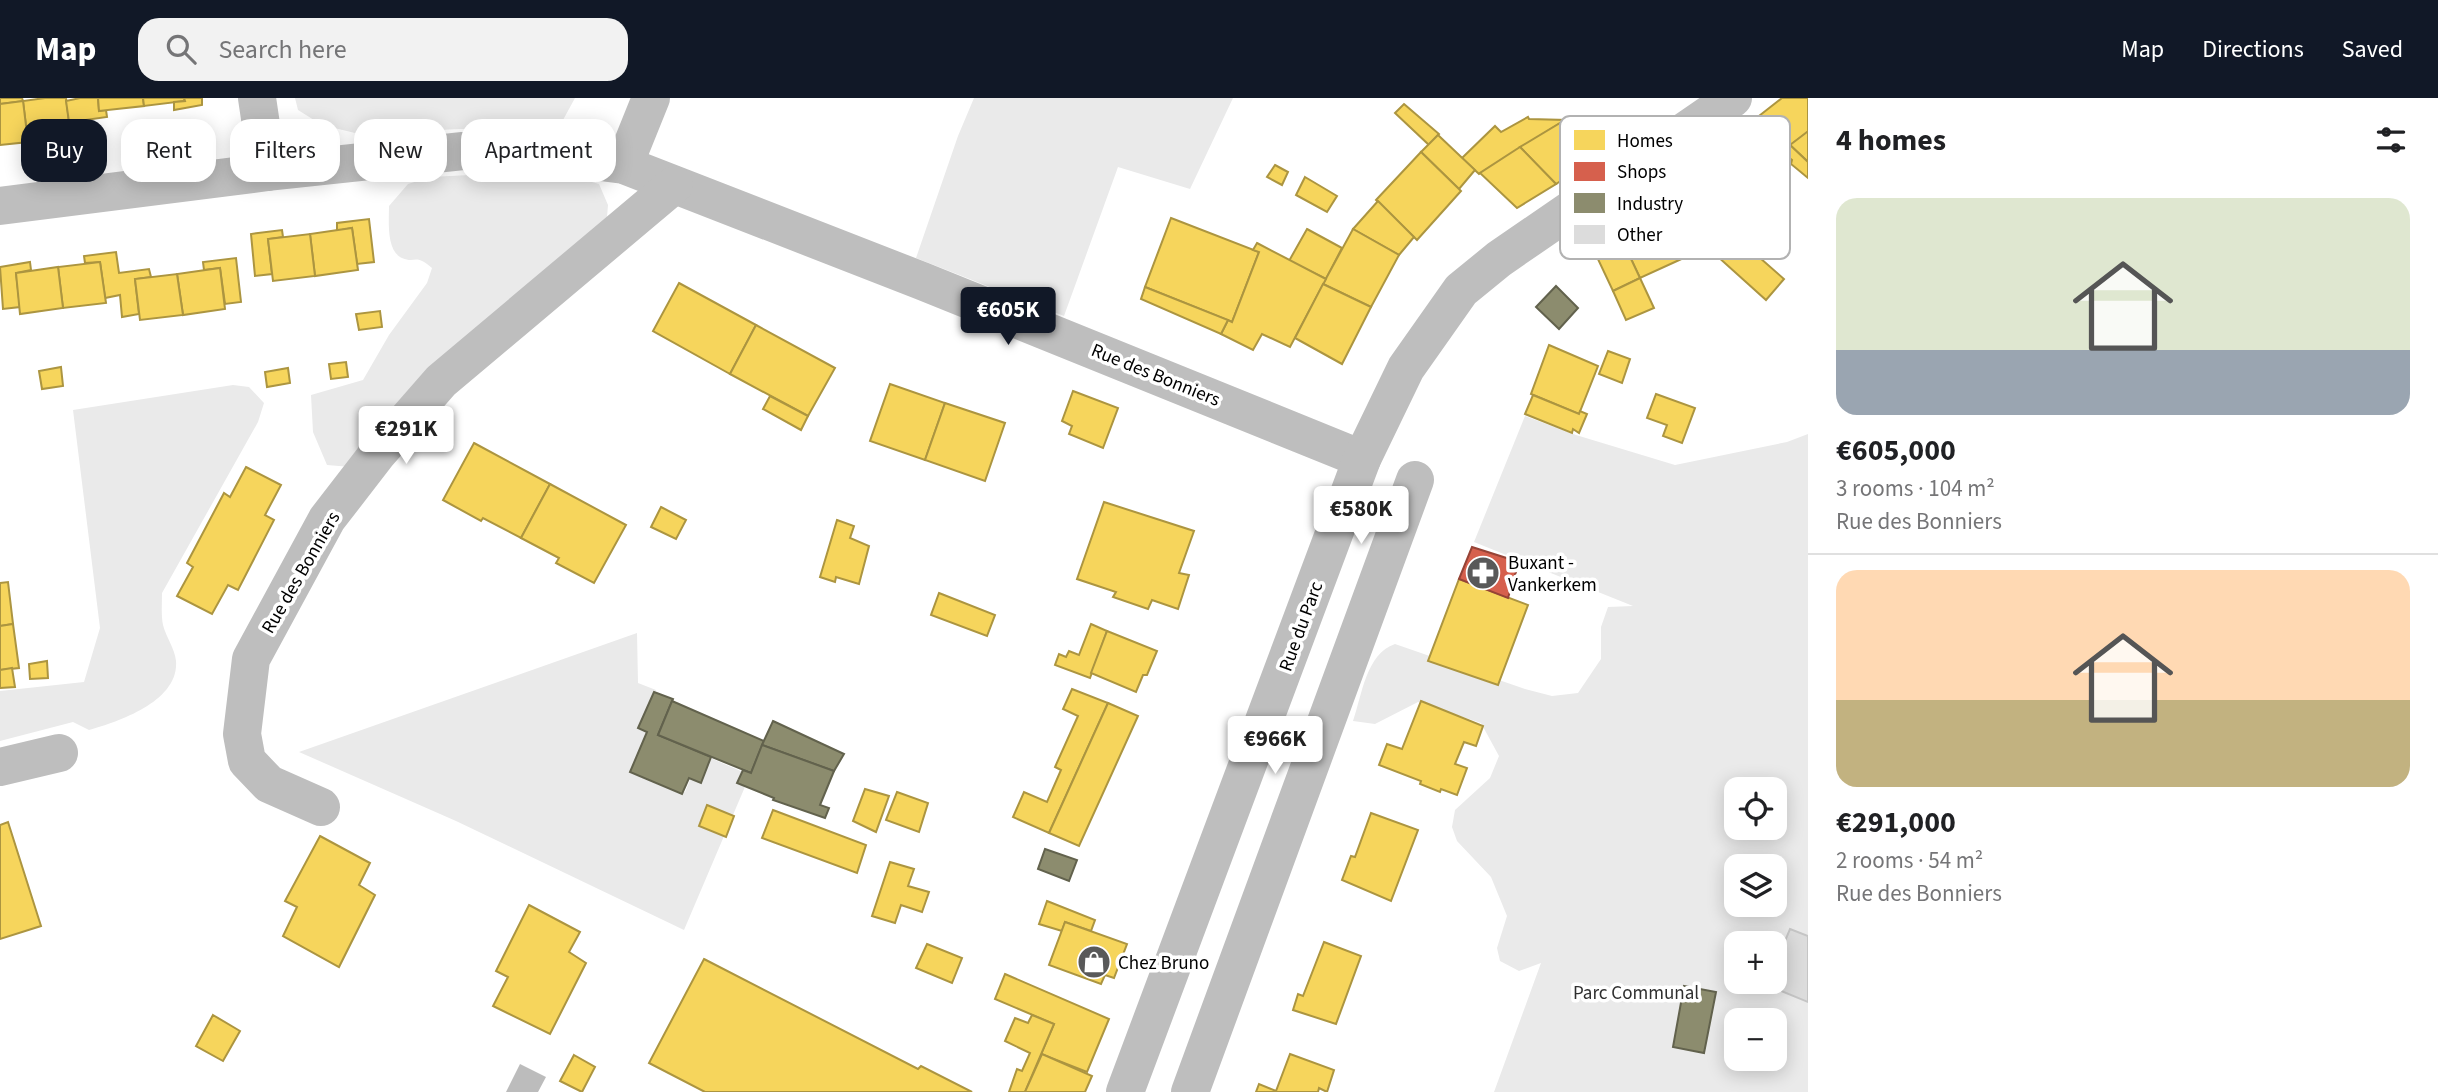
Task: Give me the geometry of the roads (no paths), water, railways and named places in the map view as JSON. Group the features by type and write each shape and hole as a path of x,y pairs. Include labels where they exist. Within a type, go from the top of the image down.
{"street":[{"path":"257,98 260,119"},
{"path":"624,165 651,98"},
{"name":"Rue du Parc","path":"1707,116 1733,98"},
{"name":"Rue des Bonniers","path":"340,164 463,151 522,152 624,165 935,286 1362,459"},
{"name":"Rue des Bonniers","path":"0,206 230,177"},
{"name":"Rue des Bonniers","path":"321,807 269,784 247,761 242,734 251,659 327,519 378,453 441,381 674,185"},
{"name":"Rue du Parc","path":"1125,1092 1362,459 1406,368 1461,290 1499,259 1560,217"},
{"path":"1190,1092 1415,480"},
{"path":"0,767 59,753"}],"place":[{"name":"Buxant - Vankerkem","path":"1483,573"},
{"name":"Chez Bruno","path":"1094,962"}],"park label":[{"name":"Parc Communal","path":"1636,992"}]}
